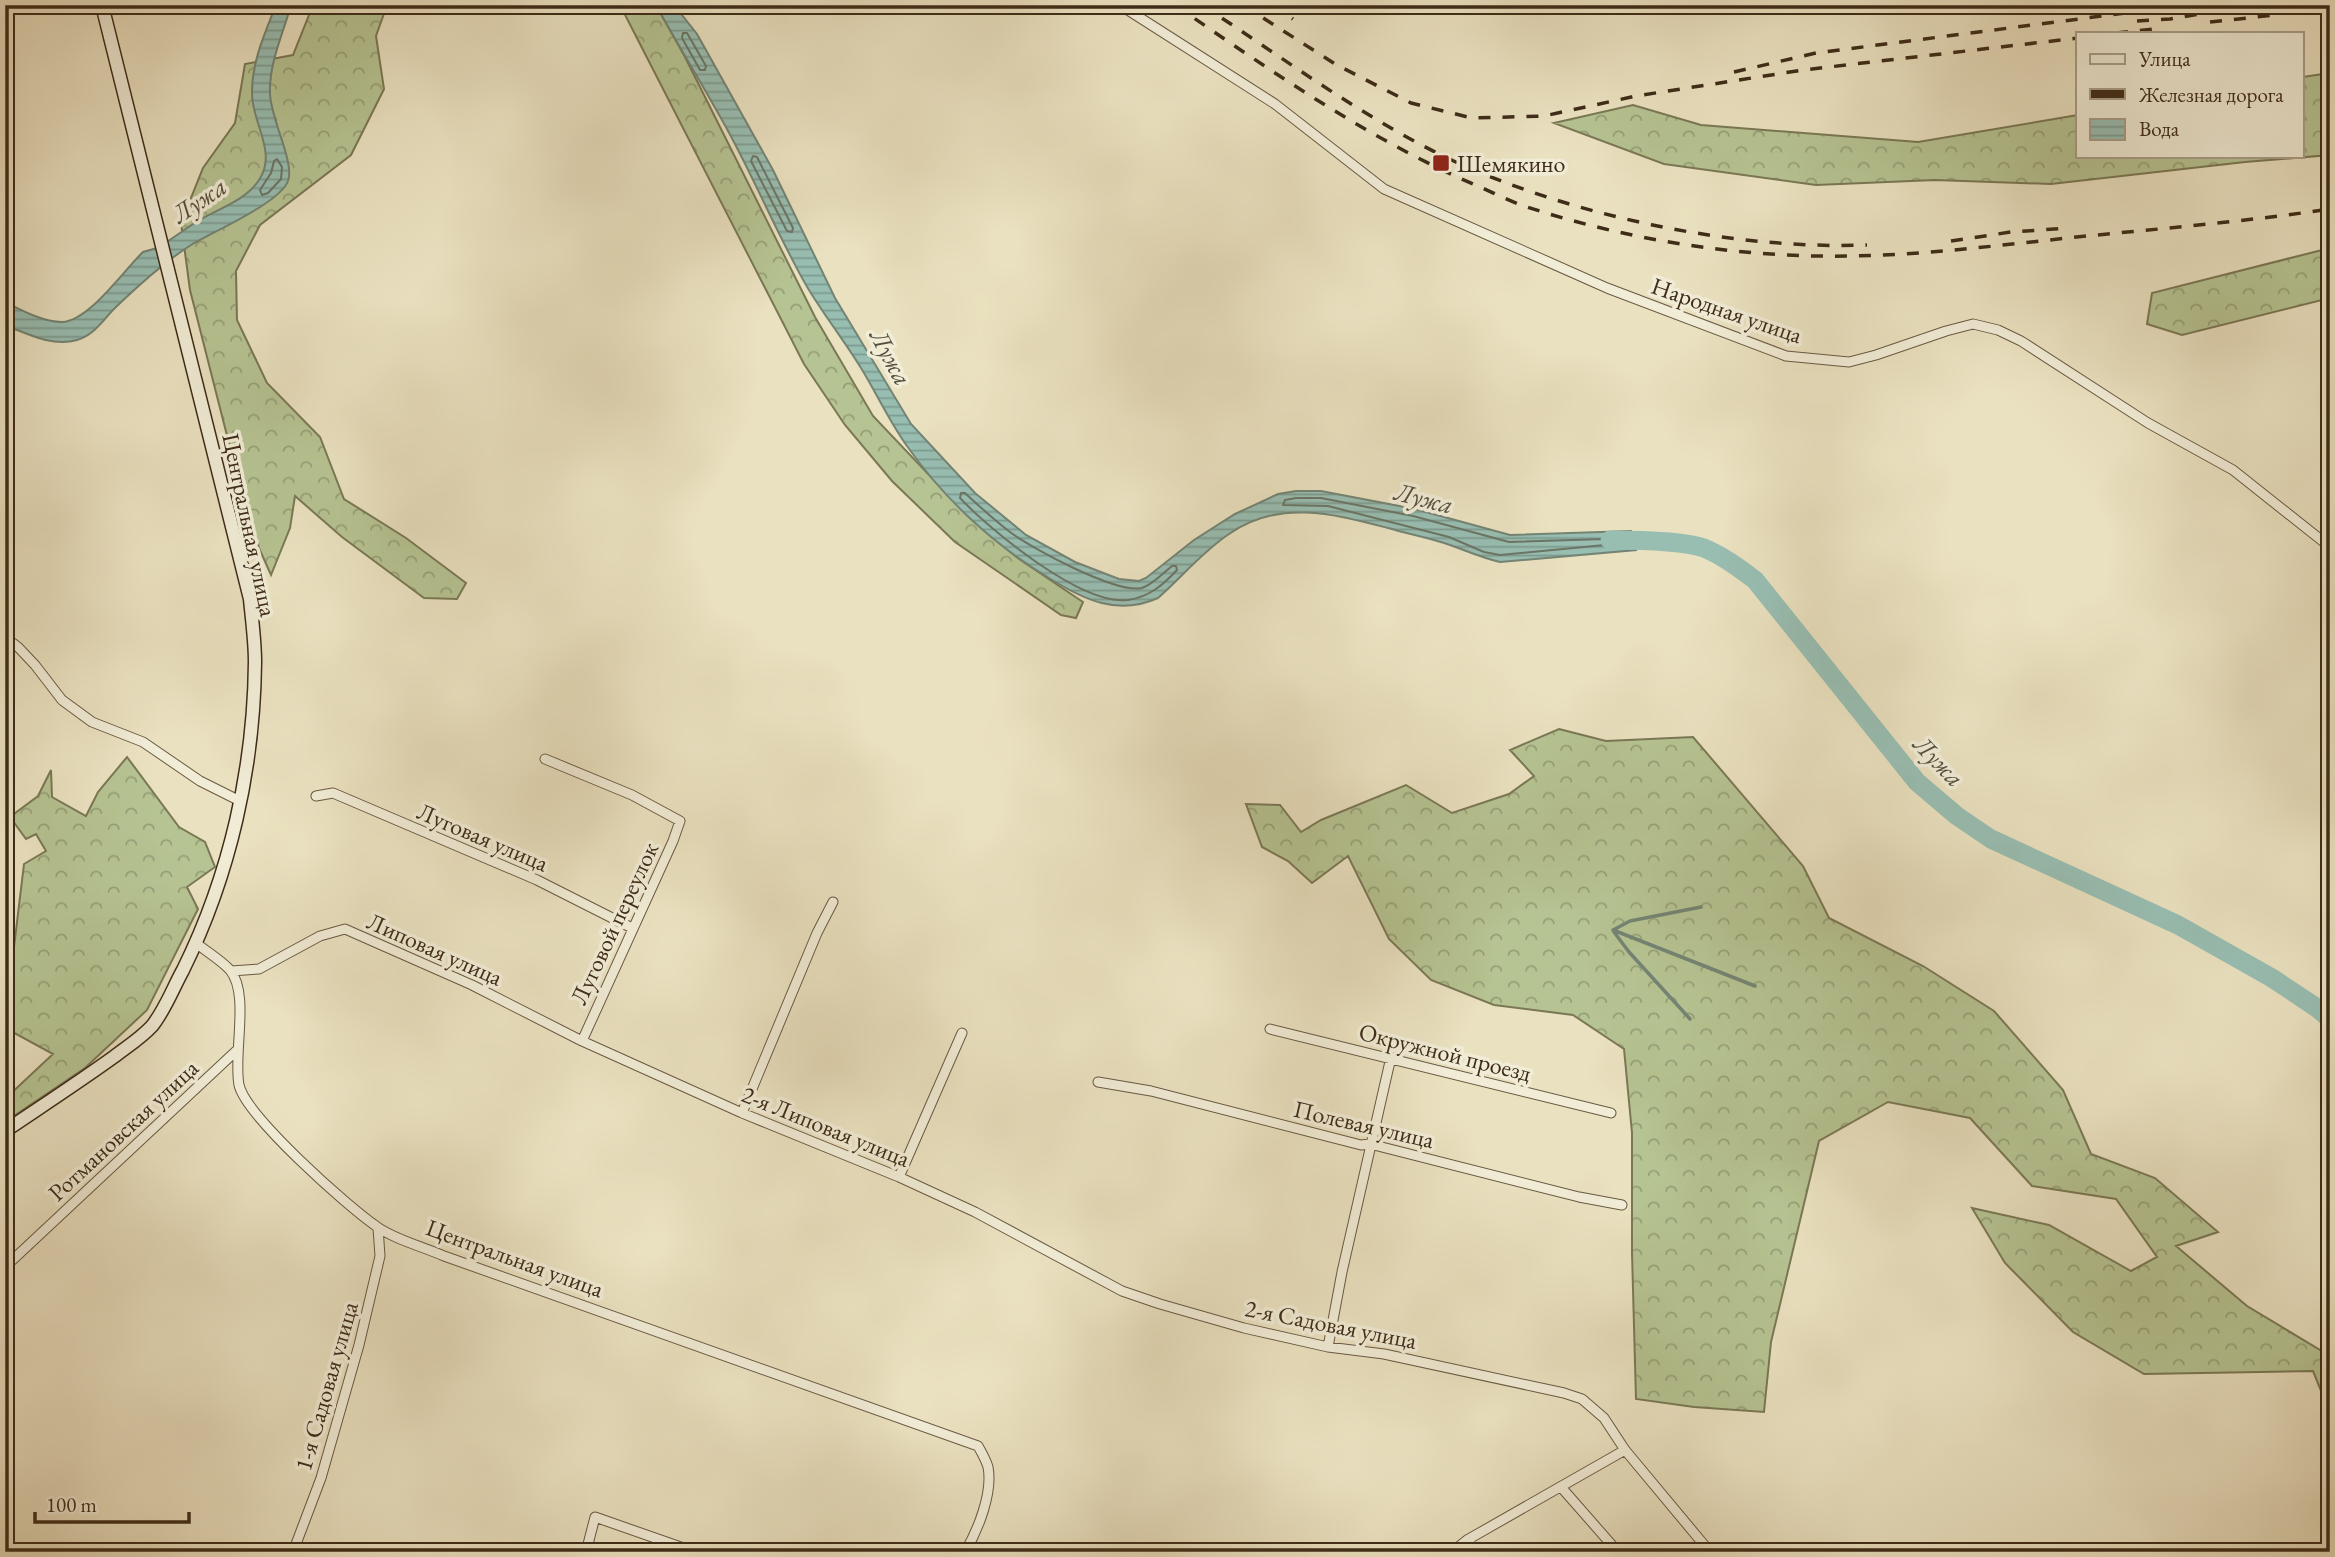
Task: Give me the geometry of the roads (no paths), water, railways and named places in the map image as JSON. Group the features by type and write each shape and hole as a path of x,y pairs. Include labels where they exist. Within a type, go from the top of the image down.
{"street":[{"name":"Центральная улица","path":"5,1131 143,1035 160,1013 196,943 227,862 248,752 254,687 255,660 250,599 102,5"},
{"name":"Народная улица","path":"1120,5 1275,104 1384,190 1607,288 1786,356 1849,362 1973,324 1998,330 2021,341 2148,423 2233,470 2330,547"},
{"path":"5,638 35,665 62,700 92,722 143,741 200,781 240,802"},
{"name":"Луговой переулок","path":"545,759 632,794 680,821 582,1041"},
{"name":"Луговая улица","path":"316,796 333,793 537,880 632,928"},
{"path":"742,1113 817,933 833,902"},
{"name":"Липовая улица","path":"231,971 259,970 320,936 345,929 472,985 582,1041"},
{"path":"196,943 231,971"},
{"name":"Центральная улица","path":"231,971 240,996 241,1018 236,1051 240,1088 255,1114 302,1163 377,1228 444,1256 978,1447 987,1464 989,1481 978,1530 965,1552"},
{"name":"Окружной проезд","path":"1270,1029 1611,1113"},
{"path":"899,1177 962,1033"},
{"name":"2-я Липовая улица","path":"582,1041 742,1113 899,1177 975,1212 1053,1254"},
{"name":"Ротмановская улица","path":"5,1267 236,1051"},
{"path":"1328,1347 1342,1272 1391,1057"},
{"name":"Полевая улица","path":"1098,1082 1151,1091 1362,1145 1370,1144 1579,1197 1622,1205"},
{"name":"1-я Садовая улица","path":"293,1552 321,1478 359,1345 380,1256 377,1228"},
{"name":"2-я Садовая улица","path":"1053,1254 1122,1291 1244,1328 1328,1347 1384,1354 1582,1399 1604,1418 1625,1450 1710,1552"},
{"path":"1452,1552 1467,1540 1625,1450"},
{"path":"1561,1487 1618,1552"},
{"path":"586,1552 595,1517 695,1552"},
{"path":"1467,1540 1478,1552"}],"water":[{"path":"276,5 291,5 270,82 271,103 288,163 288,181 282,190 259,207 171,259 134,290 95,330 84,337 68,342 49,341 5,325 5,302 47,320 62,322 83,313 106,293 143,252 157,248 201,219 238,200 253,188 264,169 266,159 253,103 254,69"},
{"path":"656,5 674,5 697,34 773,170 835,298 911,424 975,493 1026,535 1075,562 1119,579 1139,581 1194,540 1235,514 1278,494 1321,491 1415,509 1510,535 1631,531 1636,550 1500,562 1435,540 1347,518 1287,513 1267,516 1229,534 1158,598 1143,603 1129,606 1102,603 1062,586 1009,551 971,520 921,466 907,446 861,368 806,285 727,129"}],"waterway":[{"name":"Лужа","path":"1610,540 1684,544 1704,548 1731,562 1755,580 1917,782 1957,816 1991,839 2178,925 2272,978 2330,1019"},
{"path":"1701,907 1630,921 1613,930 1755,986"},
{"path":"1614,932 1690,1019"},
{"path":"2317,1008 2330,987"}],"railway":[{"path":"1175,5 1320,102 1434,166 1524,206 1643,237 1767,254 1909,254 2239,221 2330,209"},
{"path":"1202,5 1382,123 1445,157 1493,178 1597,212 1706,235 1761,242 1867,245"},
{"path":"1243,5 1335,64 1411,103 1472,118 1544,116 1636,96 1803,70 2076,38"},
{"path":"1272,5 1293,19"},
{"path":"1734,72 1816,53 2187,5"},
{"path":"2137,21 2170,19 2255,5"},
{"path":"2210,22 2275,15"},
{"path":"2126,32 2154,29"},
{"path":"1951,241 2011,232 2069,228"}],"place":[{"name":"Шемякино","path":"1441,163"}]}
